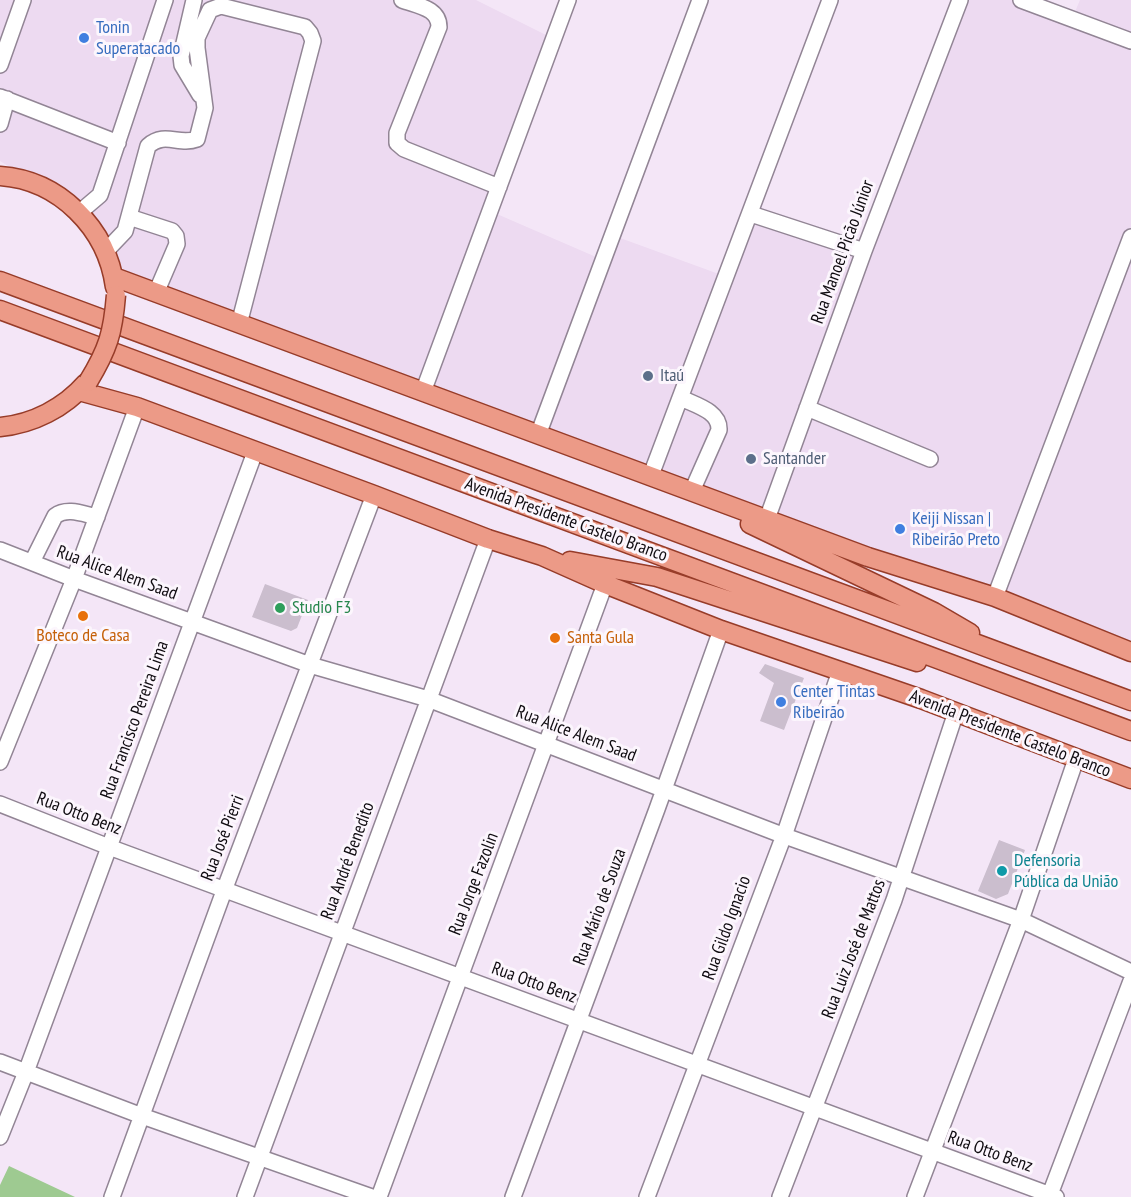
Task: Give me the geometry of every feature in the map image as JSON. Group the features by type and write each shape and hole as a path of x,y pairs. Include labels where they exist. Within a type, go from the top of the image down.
{"main road":[{"path":"0,176 37,184 60,196 80,212 101,242 115,286 114,326 104,355 83,386 50,413 17,426 0,427"},
{"name":"Avenida Presidente Castelo Branco","path":"0,280 1131,701"},
{"path":"115,286 156,293 868,557 995,597 1131,652"},
{"name":"Avenida Presidente Castelo Branco","path":"0,310 1131,731"},
{"name":"Avenida Presidente Castelo Branco","path":"83,386 488,539 542,556 605,584 721,630 956,712 1131,779"},
{"path":"694,492 721,510 934,612 1013,658"},
{"path":"542,556 657,576 894,656 1032,694"}],"street":[{"path":"0,65 23,0"},
{"path":"80,212 100,195 165,0"},
{"path":"194,0 181,56 182,65 202,98"},
{"path":"402,0 434,12 439,19 439,27 397,133 397,143 404,149 499,187"},
{"path":"423,392 568,0"},
{"path":"538,435 700,0"},
{"path":"651,475 830,0"},
{"name":"Rua Manoel Picão Júnior","path":"767,519 864,251 960,0"},
{"path":"1021,0 1131,41"},
{"path":"105,252 125,231 148,146 161,138 186,141 197,139 205,108 202,98 197,38 210,10 221,6 305,27 313,41 239,324"},
{"path":"0,124 4,98 118,143"},
{"path":"751,214 864,251"},
{"path":"129,217 172,231 176,236 177,244 156,293"},
{"path":"995,597 1131,237"},
{"path":"681,398 716,416 720,422 719,430 694,492"},
{"path":"0,762 74,579 137,407"},
{"path":"807,408 930,459"},
{"name":"Rua Francisco Pereira Lima","path":"0,1137 255,452"},
{"name":"Rua José Pierri","path":"112,1197 225,889 374,495"},
{"path":"32,562 55,516 60,512 97,517"},
{"name":"Rua André Benedito","path":"245,1197 488,539"},
{"name":"Rua Alice Alem Saad","path":"0,550 310,665 428,699 783,835 1021,920 1131,972"},
{"name":"Rua Jorge Fazolin","path":"379,1197 605,584"},
{"name":"Rua Mário de Souza","path":"513,1197 721,630"},
{"name":"Rua Gildo Ignacio","path":"647,1197 783,835 840,671"},
{"name":"Rua Luiz José de Mattos","path":"780,1197 902,877 956,712"},
{"path":"915,1197 1021,920 1076,759"},
{"name":"Rua Otto Benz","path":"0,804 109,847 1052,1196"},
{"path":"1052,1196 1131,981"},
{"path":"0,1062 142,1116 372,1197"}],"shaded area":[{"path":"0,0 476,0 554,39 490,211 603,260 612,235 727,277 751,214 864,250 960,0 1021,0 1072,19 1080,0 1131,0 1131,652 114,277 72,206 0,161"}],"green space":[{"path":"9,1166 75,1197 0,1197 0,1185"}],"building":[{"name":"Studio F3","path":"265,584 308,600 297,628 291,631 252,617"},
{"name":"Center Tintas Ribeirão","path":"765,664 804,678 784,730 760,721 774,683 759,673"},
{"name":"Defensoria Pública da União","path":"999,840 1025,850 1008,894 996,899 978,891"}],"place":[{"name":"Tonin Superatacado","path":"84,38"},
{"name":"Itaú","path":"648,376"},
{"name":"Santander","path":"751,459"},
{"name":"Keiji Nissan | Ribeirão Preto","path":"900,529"},
{"name":"Studio F3","path":"280,608"},
{"name":"Boteco de Casa","path":"83,616"},
{"name":"Santa Gula","path":"555,638"},
{"name":"Center Tintas Ribeirão","path":"781,702"},
{"name":"Defensoria Pública da União","path":"1002,871"}]}
